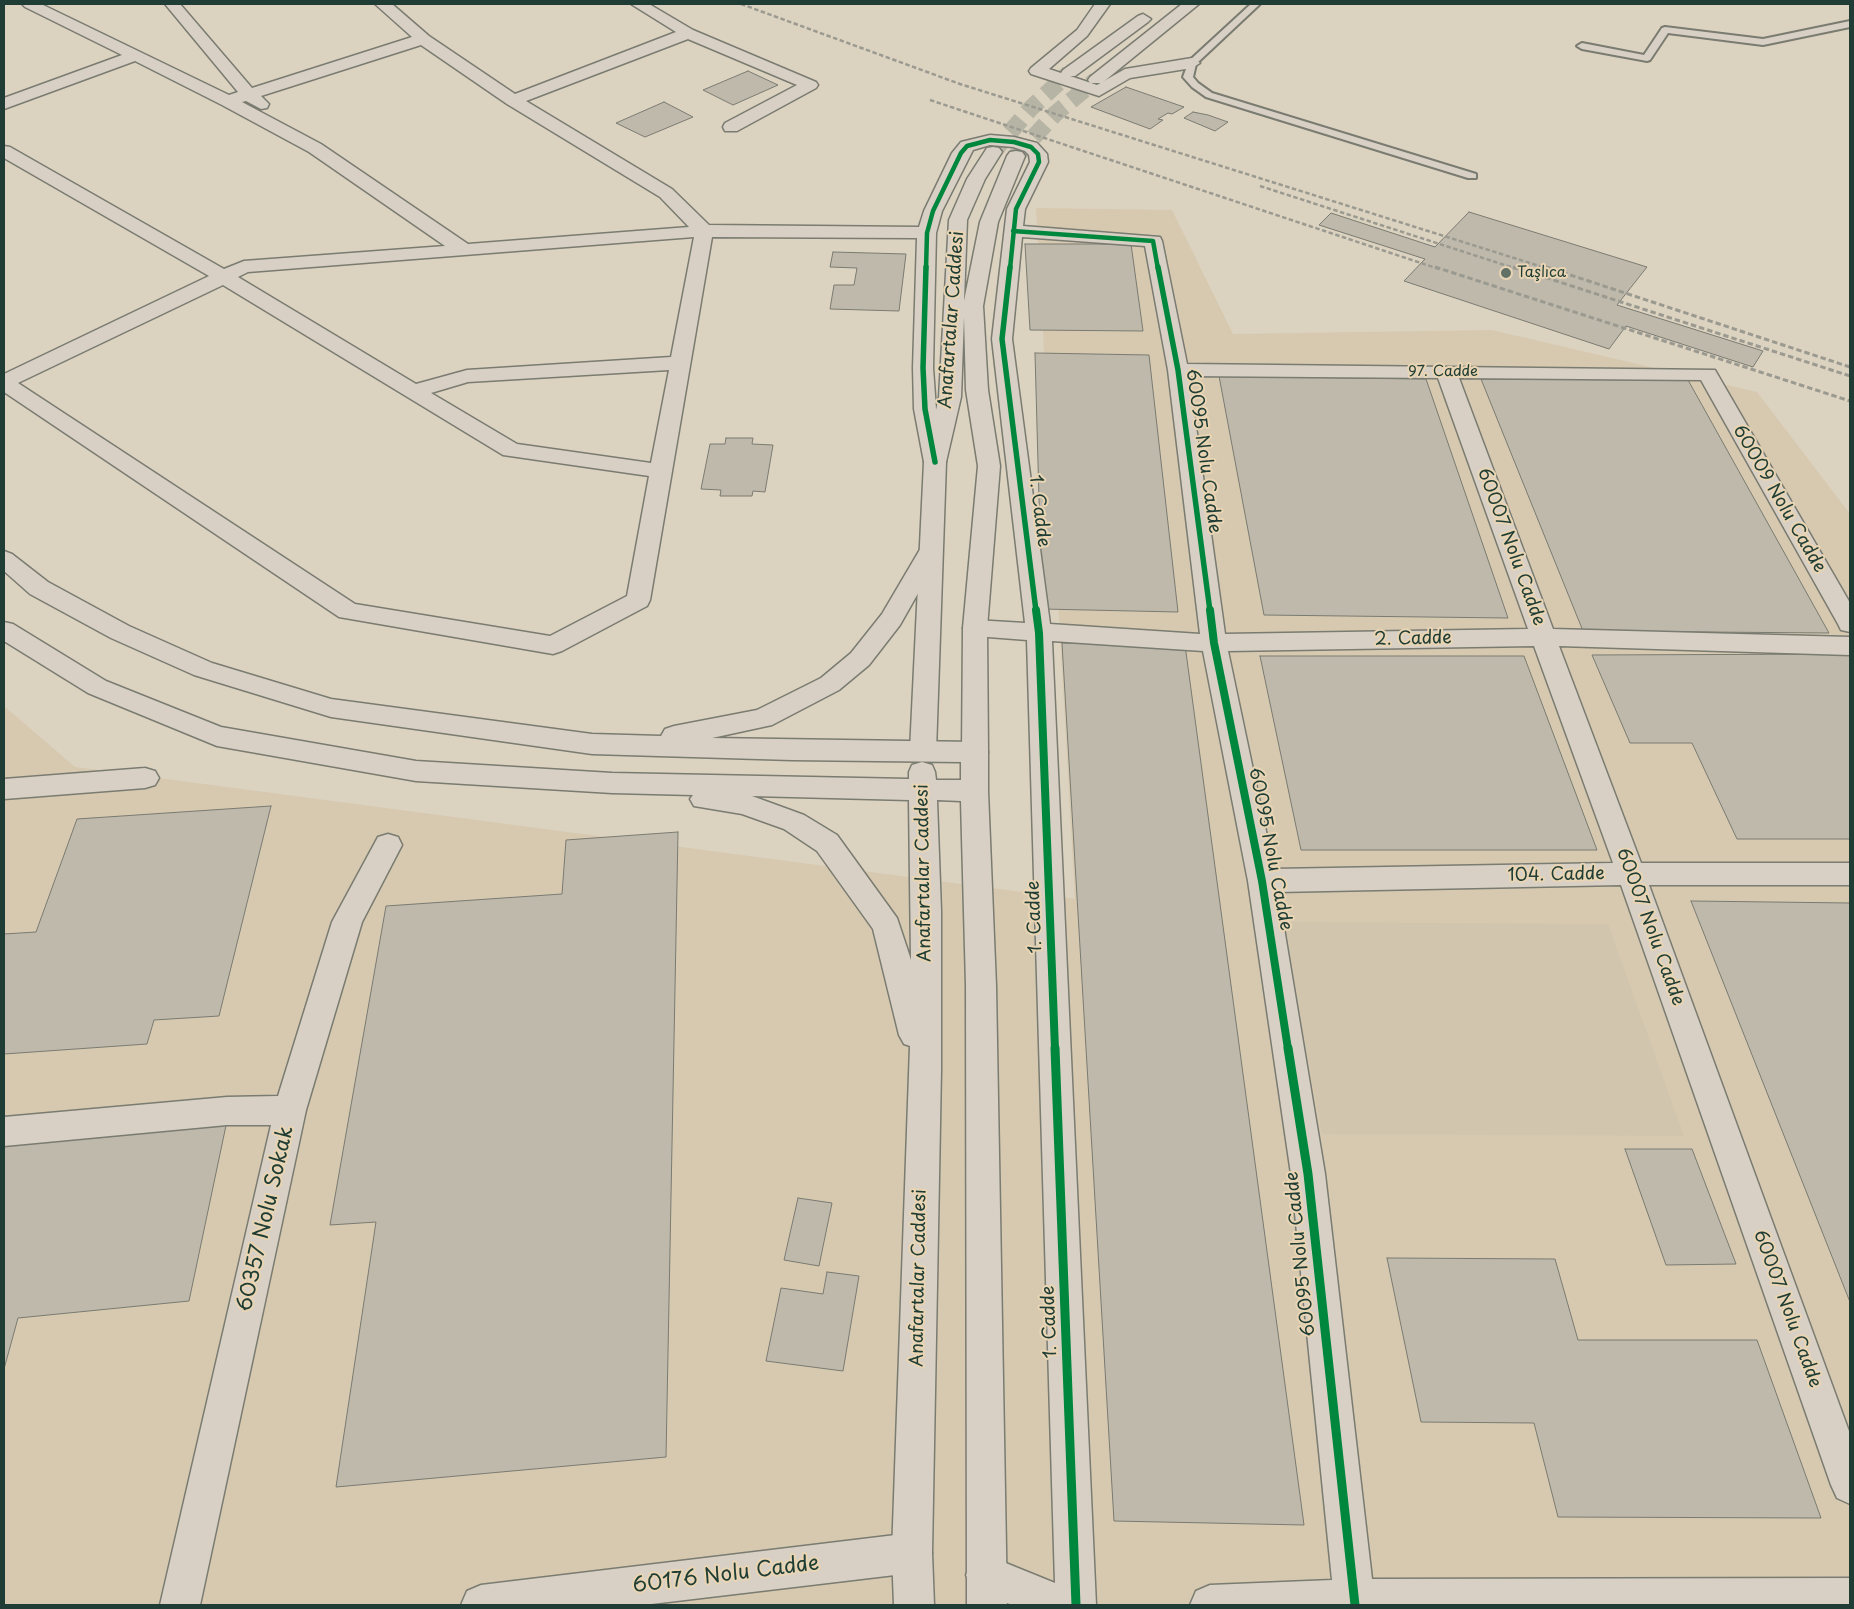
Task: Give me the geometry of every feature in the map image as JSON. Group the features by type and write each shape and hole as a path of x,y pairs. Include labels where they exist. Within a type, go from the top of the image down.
{"street":[{"path":"30,4 228,101 315,148"},
{"path":"172,4 249,95 315,148 464,250"},
{"path":"383,4 423,39 513,100 666,193 704,231"},
{"path":"640,4 688,33 810,86 731,127"},
{"path":"1102,4 1082,33 1037,71 1099,91 1124,74 1192,63"},
{"path":"1096,80 1191,4"},
{"path":"1069,73 1158,9"},
{"path":"513,100 688,33"},
{"path":"228,101 423,39"},
{"path":"4,104 135,56"},
{"name":"1. Cadde","path":"927,233 934,211 961,153 967,146 990,140 1014,142 1031,147 1038,154 1039,162 1016,209 1002,339 1039,633 1076,1605"},
{"path":"4,152 224,277 511,450 661,471"},
{"name":"Anafartalar Caddesi","path":"914,1605 912,1553 926,911 922,789 930,551 935,462 950,397 958,220 976,178 993,152"},
{"name":"Anafartalar Caddesi","path":"986,1590 981,986 974,790 976,752 975,628 989,466 978,390 973,306 989,222 1016,156"},
{"path":"4,383 348,611 553,645 638,600 704,231"},
{"path":"4,383 244,267 704,231 927,233 923,368 925,409 935,462"},
{"name":"60095 Nolu Cadde","path":"1013,231 1154,241 1178,370 1214,643 1262,882 1308,1174 1355,1602"},
{"path":"413,391 467,376 680,363"},
{"name":"97. Cadde","path":"1178,370 1708,374"},
{"name":"60007 Nolu Cadde","path":"1446,372 1631,874 1850,1485"},
{"name":"60009 Nolu Cadde","path":"1708,374 1850,624"},
{"path":"628,745 763,718 830,684 860,659 891,619 930,551"},
{"path":"4,558 39,588 120,632 204,669 330,708 592,744 792,750 976,752"},
{"name":"2. Cadde","path":"975,628 1214,643 1544,636 1850,646"},
{"path":"4,630 97,687 217,736 416,771 612,783 974,790"},
{"path":"4,790 145,778"},
{"path":"612,783 691,798 744,804 794,822 826,843 856,879 887,926 924,1070"},
{"name":"60357 Nolu Sokak","path":"180,1605 290,1110 347,922 388,845"},
{"name":"104. Cadde","path":"1262,882 1631,874 1850,874"},
{"path":"4,1131 227,1110 290,1110"},
{"name":"60176 Nolu Cadde","path":"481,1605 912,1553"},
{"path":"986,1590 1061,1605"},
{"path":"1210,1605 1850,1598"}],"lane":[{"path":"1256,4 1192,63 1188,77 1209,95 1472,176"},
{"path":"1582,46 1647,58 1665,30 1763,42 1850,24"}],"shaded area":[{"path":"1036,208 1172,210 1233,334 1492,330 1757,392 1850,514 1850,1605 4,1605 4,706 75,767 1075,899"},
{"path":"1282,922 1608,924 1684,1136 1322,1134"}],"building":[{"path":"748,71 778,85 733,105 703,90"},
{"path":"1126,87 1184,107 1158,119 1163,120 1150,129 1091,107"},
{"path":"664,102 693,117 645,137 616,123"},
{"path":"1193,112 1228,122 1215,131 1184,118"},
{"name":"Taşlıca","path":"1469,212 1647,267 1617,305 1763,351 1753,367 1626,326 1609,349 1404,281 1425,259 1319,225 1331,213 1435,247"},
{"path":"1025,244 1131,244 1143,331 1030,330"},
{"path":"833,252 906,254 899,311 830,309 834,285 854,285 857,268 830,267"},
{"path":"1035,353 1149,355 1178,612 1042,609"},
{"path":"1219,376 1426,379 1508,618 1264,615"},
{"path":"1481,379 1688,380 1829,633 1583,631"},
{"path":"726,438 753,438 752,444 773,445 765,492 753,491 752,496 720,496 721,490 701,489 710,444 725,444"},
{"path":"1062,643 1185,645 1304,1525 1114,1521"},
{"path":"1850,654 1850,839 1737,839 1692,743 1630,743 1592,655"},
{"path":"1260,656 1524,656 1597,850 1301,850"},
{"path":"271,806 219,1016 154,1020 147,1044 4,1054 4,934 36,932 77,819"},
{"path":"678,832 666,1457 336,1487 376,1222 330,1225 386,906 562,894 566,840"},
{"path":"1691,901 1850,903 1850,1302"},
{"path":"228,1116 189,1301 18,1318 4,1369 4,1137"},
{"path":"1625,1149 1692,1149 1736,1264 1666,1265"},
{"path":"798,1198 832,1203 819,1266 784,1260"},
{"path":"1387,1258 1555,1259 1578,1340 1757,1340 1821,1518 1558,1517 1534,1423 1421,1422"},
{"path":"827,1272 859,1276 843,1371 766,1361 781,1288 823,1294"}],"tunnel":[{"path":"993,152 1031,108 1069,73"},
{"path":"1016,156 1055,114 1096,80"}],"railway":[{"path":"741,4 960,84 1549,269"},
{"path":"930,100 1439,269"},
{"path":"1260,186 1517,269"},
{"path":"1435,267 1850,401"},
{"path":"1513,267 1850,376"},
{"path":"1546,267 1850,367"}],"cycle path":[{"path":"935,462 925,409 923,368 927,233 933,211 961,153 967,146 990,140 1014,142 1031,147 1038,154 1039,162 1016,209 1002,339 1039,633 1076,1605"},
{"path":"1013,231 1153,241 1178,370 1214,643 1262,881 1308,1174 1355,1605"}],"place":[{"name":"Taşlıca","path":"1506,273"}]}
